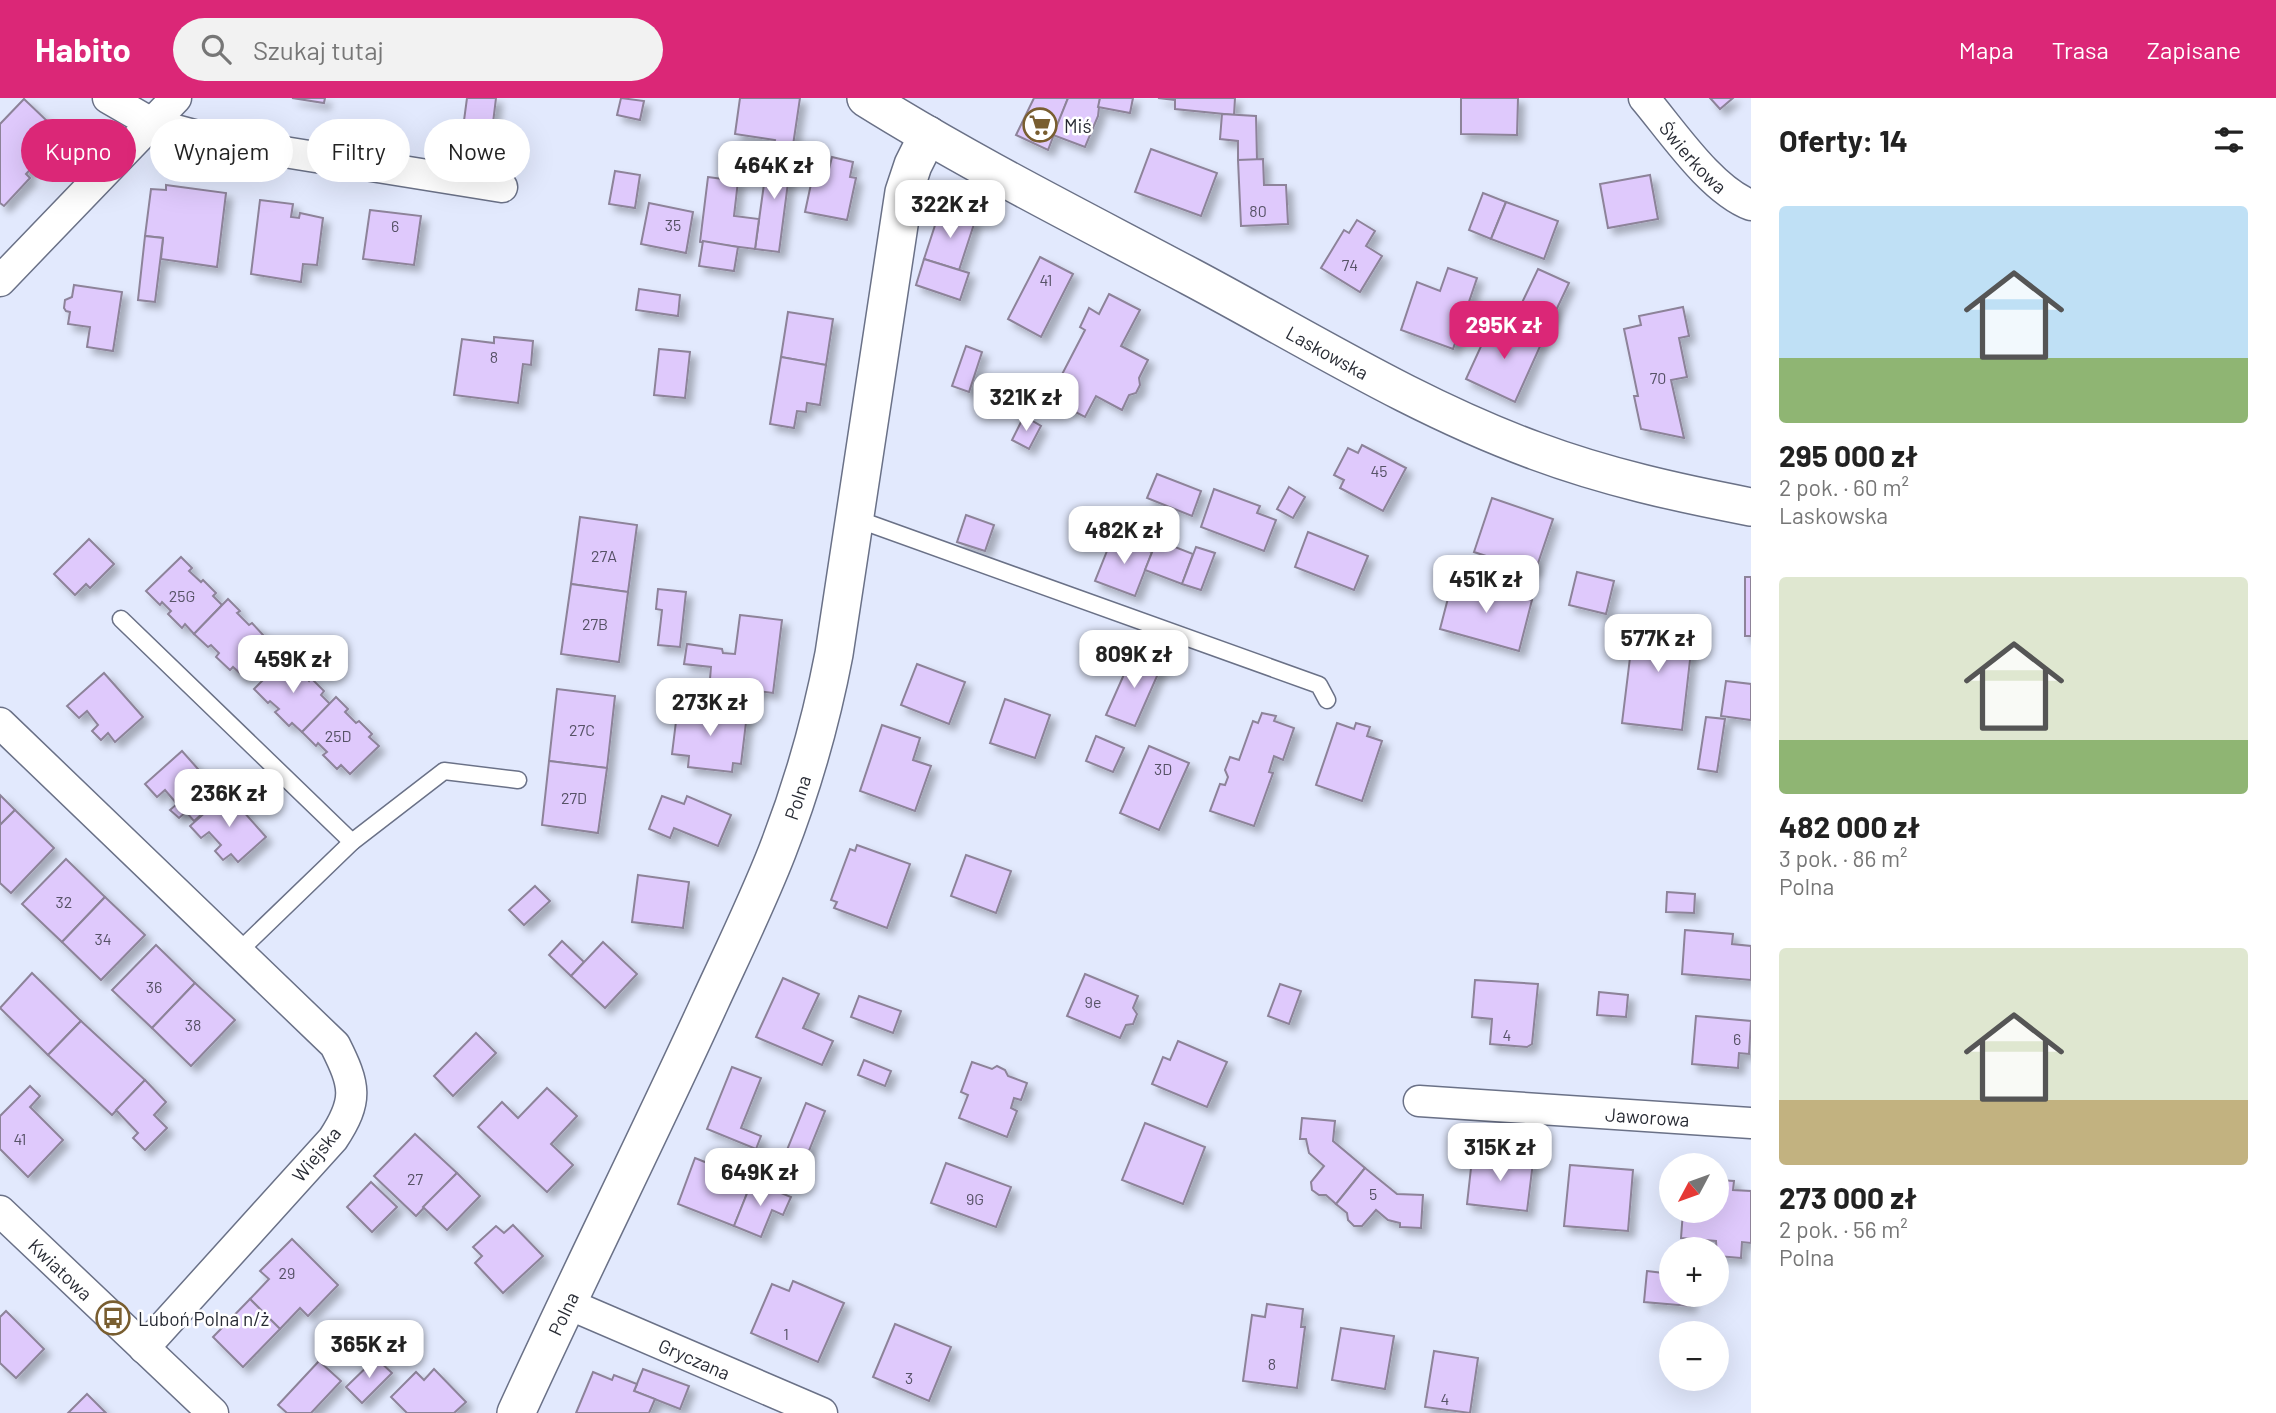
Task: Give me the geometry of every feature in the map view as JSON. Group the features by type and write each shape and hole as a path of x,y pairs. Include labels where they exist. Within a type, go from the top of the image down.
{"street":[{"path":"108,98 150,122"},
{"path":"157,119 176,98"},
{"name":"Laskowska","path":"866,98 928,135 1379,379 1468,424 1535,451 1607,475 1751,507"},
{"name":"Świerkowa","path":"1644,98 1709,175 1727,192 1751,205"},
{"path":"0,282 150,127"},
{"name":"Polna","path":"516,1413 676,1076 762,887 800,787 828,686 901,210 908,180 928,135"},
{"path":"293,153 502,187"},
{"name":"Wiejska","path":"0,723 335,1045 350,1074 352,1097 333,1139 144,1348"},
{"name":"Jaworowa","path":"1419,1101 1751,1123"},
{"name":"Kwiatowa","path":"0,1211 213,1413"},
{"name":"Gryczana","path":"566,1303 822,1413"}],"lane":[{"path":"854,517 1319,685 1327,700"},
{"path":"121,620 352,842"},
{"path":"238,952 352,842 444,771 518,780"}],"building":[{"path":"292,98 325,98 324,103"},
{"path":"467,98 496,98 493,119 464,119"},
{"path":"621,98 644,101 640,120 617,115"},
{"path":"740,98 800,98 792,152 773,149 775,140 735,134"},
{"path":"1034,98 1068,98 1048,150 1016,135"},
{"path":"1068,98 1100,98 1098,116 1085,147 1053,135"},
{"path":"1100,98 1133,98 1130,113 1098,107"},
{"path":"1158,98 1235,98 1234,115 1175,109 1175,100"},
{"path":"1461,98 1518,98 1517,135 1461,134"},
{"path":"1710,98 1733,98 1720,109"},
{"path":"24,99 45,119 21,119 21,182 26,182 4,206 0,203 0,124"},
{"path":"1222,114 1256,116 1257,160 1238,160 1238,141 1220,139"},
{"path":"769,148 792,152 779,252 755,249"},
{"path":"1151,149 1217,173 1201,216 1135,192"},
{"path":"832,157 853,162 850,177 856,178 847,220 805,212 814,170 828,173"},
{"path":"1263,159 1264,185 1286,185 1288,224 1241,226 1238,160"},
{"path":"615,171 640,175 635,208 609,204"},
{"path":"1650,175 1658,219 1608,228 1600,184"},
{"path":"708,177 738,181 734,216 759,219 755,249 700,242"},
{"path":"166,185 226,193 217,267 161,259 163,238 145,236 151,189 166,190"},
{"path":"1483,193 1506,202 1491,239 1469,230"},
{"path":"260,200 293,204 291,217 299,218 300,213 323,218 317,265 303,264 301,282 251,274"},
{"path":"1506,202 1558,221 1544,259 1491,239"},
{"path":"649,203 693,212 686,253 641,244"},
{"path":"370,210 421,216 414,265 363,259"},
{"path":"940,210 975,221 959,270 924,259"},
{"path":"1357,220 1375,231 1366,246 1382,256 1360,292 1321,268 1344,230 1349,233"},
{"path":"145,236 163,238 155,302 138,300"},
{"path":"703,241 738,247 734,271 699,266"},
{"path":"1040,257 1073,274 1041,337 1008,319"},
{"path":"924,259 969,273 960,300 916,285"},
{"path":"1448,268 1477,278 1453,349 1401,330 1417,282 1440,291"},
{"path":"1538,269 1569,283 1550,323 1519,309"},
{"path":"74,285 122,292 113,351 87,347 90,327 68,324 70,312 64,308 65,300 72,297"},
{"path":"639,289 680,295 678,316 636,310"},
{"path":"1109,294 1140,310 1121,346 1148,360 1139,378 1140,385 1136,393 1129,395 1122,410 1096,396 1085,417 1054,401 1061,386 1057,384 1085,330 1080,327 1089,308 1099,314"},
{"path":"1683,307 1689,336 1679,338 1687,377 1671,380 1684,438 1641,429 1634,396 1638,396 1624,329 1641,325 1639,316"},
{"path":"788,312 833,319 826,365 781,357"},
{"path":"1493,320 1542,342 1515,402 1466,379"},
{"path":"494,337 533,341 531,365 523,364 518,403 454,395 462,339 494,343"},
{"path":"966,346 982,352 969,392 952,386"},
{"path":"659,349 690,352 685,398 654,395"},
{"path":"781,357 826,365 820,405 807,403 806,412 797,411 794,428 770,424"},
{"path":"1024,416 1041,426 1029,449 1012,440"},
{"path":"1362,445 1406,468 1383,511 1340,488 1344,480 1334,475 1348,448 1358,453"},
{"path":"1157,474 1201,491 1192,516 1147,498"},
{"path":"1289,487 1305,497 1293,518 1277,509"},
{"path":"1214,489 1260,506 1257,513 1276,520 1264,551 1201,527"},
{"path":"1492,498 1553,519 1535,572 1474,552"},
{"path":"966,515 994,525 985,551 957,542"},
{"path":"580,517 637,525 628,592 571,584"},
{"path":"1308,532 1368,556 1354,590 1295,567"},
{"path":"1113,536 1152,552 1135,596 1095,581"},
{"path":"89,539 114,564 90,588 86,584 75,595 54,574"},
{"path":"1157,540 1193,554 1182,584 1145,570"},
{"path":"1196,547 1215,553 1201,590 1182,584"},
{"path":"181,557 192,568 189,571 216,593 213,596 222,605 194,634 185,624 182,628 168,614 171,611 162,602 160,605 146,591"},
{"path":"1577,572 1614,581 1606,614 1569,605"},
{"path":"1745,577 1751,577 1751,636 1745,636"},
{"path":"1453,579 1532,600 1519,651 1440,629"},
{"path":"571,584 628,592 619,662 561,654"},
{"path":"658,589 686,592 680,647 658,645 662,610 656,609"},
{"path":"228,599 240,611 237,613 249,625 252,623 264,636 262,638 271,648 243,676 233,667 230,670 216,657 219,653 211,645 208,647 194,634"},
{"path":"740,615 782,620 773,693 719,686 720,680 710,679 711,667 684,664 687,644 722,649 723,653 735,654"},
{"path":"1635,617 1694,625 1682,730 1622,723"},
{"path":"1133,654 1161,667 1135,726 1106,715"},
{"path":"288,655 300,666 297,669 309,681 311,678 324,691 321,695 330,704 302,732 292,723 289,726 275,712 279,709 270,701 268,703 254,689"},
{"path":"917,664 965,682 949,724 901,705"},
{"path":"104,673 143,717 115,742 108,733 101,740 92,731 98,725 87,711 79,718 67,706"},
{"path":"1726,681 1751,684 1751,720 1721,716"},
{"path":"557,689 615,696 607,768 549,761"},
{"path":"336,697 348,709 345,712 372,734 369,737 379,746 350,774 341,765 337,769 323,755 327,752 318,743 316,746 302,732"},
{"path":"1005,699 1050,715 1035,758 990,743"},
{"path":"678,705 747,714 741,764 733,763 732,772 688,767 689,756 672,754"},
{"path":"1262,713 1276,716 1274,721 1294,728 1283,760 1274,756 1269,772 1273,773 1254,826 1210,811 1220,784 1225,785 1228,777 1225,770 1230,757 1239,760 1253,721 1258,723"},
{"path":"1706,717 1725,719 1717,772 1698,769"},
{"path":"1337,723 1354,729 1356,723 1370,727 1367,736 1382,741 1362,801 1316,785"},
{"path":"882,725 920,738 913,760 931,766 915,811 860,791"},
{"path":"1096,736 1124,748 1113,772 1086,761"},
{"path":"1149,746 1189,763 1159,830 1120,813"},
{"path":"182,751 222,796 194,821 186,812 179,818 170,810 177,804 165,790 157,797 145,784"},
{"path":"549,761 607,768 598,833 542,825"},
{"path":"227,793 266,837 238,862 231,854 223,860 215,851 221,845 209,832 201,838 190,826"},
{"path":"0,795 15,810 0,825"},
{"path":"662,796 684,804 687,796 731,815 718,846 674,828 670,838 649,829"},
{"path":"15,810 54,848 11,893 0,883 0,825"},
{"path":"857,845 910,864 887,928 834,908 837,902 831,900 850,849 855,851"},
{"path":"966,855 1011,871 996,913 951,896"},
{"path":"66,859 105,897 62,942 22,904"},
{"path":"638,875 689,882 683,928 632,922"},
{"path":"535,886 550,901 524,925 509,910"},
{"path":"1667,892 1695,894 1694,913 1666,912"},
{"path":"105,897 145,935 101,980 62,942"},
{"path":"1685,930 1733,934 1732,944 1751,946 1751,980 1682,974"},
{"path":"562,941 584,962 571,976 549,955"},
{"path":"603,942 637,974 605,1008 571,976"},
{"path":"156,945 195,983 152,1028 112,990"},
{"path":"32,973 81,1021 48,1055 0,1008"},
{"path":"1085,974 1138,996 1133,1008 1137,1014 1133,1024 1126,1025 1120,1038 1067,1016"},
{"path":"783,978 819,994 803,1028 833,1041 822,1065 756,1037"},
{"path":"1475,980 1538,984 1532,1044 1527,1047 1490,1044 1492,1019 1472,1017"},
{"path":"195,983 235,1020 191,1066 152,1028"},
{"path":"1280,984 1301,991 1289,1024 1268,1016"},
{"path":"1599,992 1628,995 1626,1017 1597,1015"},
{"path":"859,996 901,1011 893,1033 851,1017"},
{"path":"1696,1016 1751,1021 1749,1054 1739,1053 1738,1068 1692,1064"},
{"path":"81,1021 145,1080 112,1115 48,1055"},
{"path":"476,1033 496,1053 453,1096 434,1076"},
{"path":"1178,1041 1227,1062 1207,1107 1152,1084 1163,1057 1170,1060"},
{"path":"864,1060 891,1071 885,1086 858,1075"},
{"path":"972,1062 992,1069 997,1066 1005,1070 1008,1076 1027,1083 1021,1100 1014,1098 1011,1108 1017,1111 1007,1137 959,1118 968,1095 961,1092"},
{"path":"732,1067 761,1078 741,1128 761,1136 756,1149 707,1129"},
{"path":"145,1080 166,1102 154,1115 167,1128 145,1150 133,1138 138,1133 116,1110"},
{"path":"30,1086 40,1096 30,1107 63,1140 28,1177 0,1149 0,1116"},
{"path":"547,1088 577,1116 551,1144 573,1165 547,1192 478,1127 502,1102 518,1118"},
{"path":"806,1103 825,1111 806,1158 787,1150"},
{"path":"1302,1118 1335,1121 1333,1141 1365,1168 1336,1204 1326,1195 1319,1195 1312,1190 1311,1182 1324,1166 1309,1153 1306,1139 1300,1139"},
{"path":"1145,1123 1205,1147 1183,1204 1122,1180"},
{"path":"415,1134 457,1173 416,1216 374,1176"},
{"path":"1502,1154 1511,1155 1511,1160 1533,1162 1527,1211 1467,1204 1472,1159 1501,1159"},
{"path":"695,1158 752,1181 734,1226 678,1204"},
{"path":"946,1163 1011,1187 996,1227 931,1203"},
{"path":"1570,1165 1633,1170 1628,1231 1564,1226"},
{"path":"1365,1168 1397,1194 1423,1195 1421,1228 1400,1227 1400,1223 1388,1220 1376,1210 1362,1226 1354,1226 1348,1220 1347,1213 1336,1204"},
{"path":"457,1173 480,1196 447,1230 423,1207"},
{"path":"752,1181 791,1197 783,1215 772,1210 761,1237 734,1226"},
{"path":"1729,1181 1734,1181 1733,1190 1751,1191 1751,1243 1742,1242 1741,1258 1729,1257 1729,1237 1681,1237 1682,1223 1729,1223"},
{"path":"371,1182 397,1207 372,1232 347,1207"},
{"path":"513,1225 543,1256 503,1293 475,1263 482,1256 473,1247 496,1226 504,1233"},
{"path":"292,1239 338,1285 308,1316 300,1308 280,1329 250,1299 269,1279 260,1271"},
{"path":"1647,1271 1659,1272 1659,1303 1644,1302"},
{"path":"793,1281 844,1303 818,1362 751,1333 772,1284 789,1291"},
{"path":"250,1299 280,1329 243,1367 213,1337"},
{"path":"1267,1304 1303,1309 1301,1327 1305,1327 1297,1388 1243,1381 1252,1315 1265,1317"},
{"path":"6,1311 44,1349 16,1378 0,1363 0,1317"},
{"path":"895,1324 951,1347 929,1401 873,1377"},
{"path":"1341,1328 1394,1336 1385,1389 1332,1380"},
{"path":"1434,1351 1478,1358 1470,1413 1425,1407"},
{"path":"376,1358 392,1373 362,1403 346,1387"},
{"path":"319,1361 341,1381 311,1413 287,1413 278,1405"},
{"path":"434,1369 466,1402 454,1413 407,1413 391,1397 416,1372 424,1380"},
{"path":"643,1369 689,1386 680,1409 634,1391"},
{"path":"593,1372 612,1380 614,1375 637,1384 634,1391 655,1399 649,1413 576,1413"},
{"path":"87,1394 106,1413 68,1413"}],"place":[{"name":"Miś","path":"1040,125"},
{"name":"Luboń Polna n/ż","path":"113,1318"}]}
